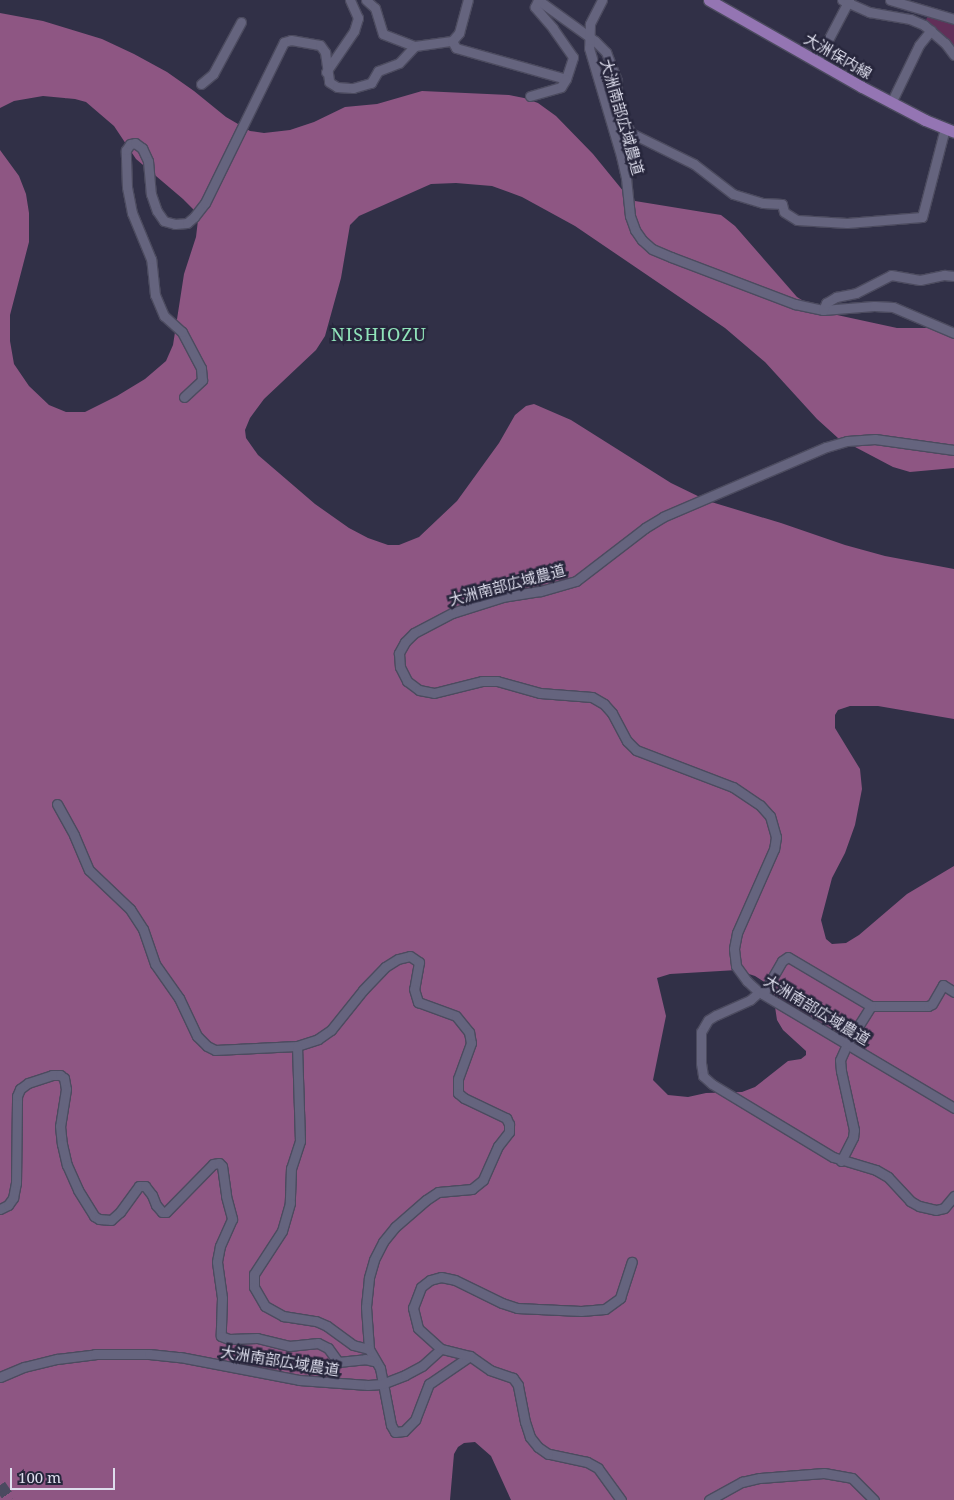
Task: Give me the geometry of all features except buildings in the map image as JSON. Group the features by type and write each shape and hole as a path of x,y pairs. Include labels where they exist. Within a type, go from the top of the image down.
{"main road":[{"name":"大洲保内線","path":"709,0 891,103 950,130"}],"street":[{"path":"326,72 354,31 358,18 350,0"},
{"path":"366,0 374,8 383,34 415,46 452,41 459,33 468,0"},
{"path":"530,96 561,87 566,79 573,57 553,28 535,7 538,0 606,52 617,80 616,108 631,132 694,164 733,194 763,203 782,204 784,212 797,220 847,223 922,217 950,130"},
{"name":"大洲南部広域農道","path":"602,0 594,15 588,37 592,63 624,171 630,216 635,230 642,240 652,249 671,257 795,304 823,310 874,306 892,307 954,333"},
{"path":"890,0 954,20"},
{"path":"817,61 846,1 868,12 910,19 931,30 945,43 954,55"},
{"path":"201,84 213,74 241,22"},
{"path":"891,103 919,45 931,30"},
{"path":"184,397 202,380 201,368 182,332 164,316 155,295 151,259 132,213 127,188 126,150 130,144 135,144 142,148 148,161 151,194 157,211 164,221 175,224 187,223 205,203 284,42 292,40 320,45 325,52 326,72 329,82 338,87 353,88 371,83 378,71 399,63 415,46"},
{"path":"452,41 456,48 566,79"},
{"path":"823,310 826,303 836,297 856,293 891,275 920,280 944,275 954,276"},
{"name":"大洲南部広域農道","path":"954,450 875,439 847,441 826,447 663,517 645,528 576,581 540,591 503,597 452,613 414,633 405,642 399,653 400,667 407,681 419,690 434,693 482,682 497,681 540,693 592,697 604,704 612,712 627,741 636,750 732,787 760,805 770,816 776,837 774,849 743,915 734,949 736,966 747,981 761,993 954,1108"},
{"path":"57,804 74,835 89,870 130,909 143,929 155,964 179,998 197,1036 207,1046 215,1050 297,1046 318,1039 331,1030 363,990 385,967 398,959 414,957 419,962 414,989 418,1002 456,1016 469,1032 471,1043 458,1079 458,1092 464,1098 506,1118 509,1124 509,1132 498,1146 483,1180 472,1189 438,1192 426,1200 394,1227 383,1242 374,1260 368,1278 366,1307 369,1349 374,1361 380,1368 391,1425 395,1432 404,1431 415,1420 429,1384 470,1356"},
{"path":"954,992 944,985 932,1004 928,1006 871,1006 788,956 782,960 761,993 750,1000 716,1014 708,1020 701,1032 700,1063 703,1076 712,1084 841,1161 876,1170 888,1177 910,1200 919,1206 936,1210 944,1208 954,1196"},
{"path":"841,1161 853,1137 854,1130 840,1071 840,1060 847,1044 871,1006"},
{"path":"297,1046 300,1141 291,1168 290,1203 282,1231 254,1274 254,1287 265,1306 283,1316 327,1326 353,1345 369,1349"},
{"path":"0,1209 8,1205 13,1198 16,1183 18,1163 17,1096 20,1089 28,1083 52,1075 60,1075 64,1078 66,1089 60,1126 67,1165 78,1190 94,1216 99,1220 111,1220 120,1212 139,1186 145,1186 152,1195 156,1205 162,1212 166,1212 213,1164 220,1164 222,1166 226,1196 232,1219 220,1246 217,1262 222,1298 221,1336 229,1339 257,1338 289,1346 318,1343 328,1348 338,1362 365,1358 374,1361"},
{"path":"621,1500 598,1468 587,1462 548,1454 538,1447 527,1429 518,1385 513,1378 490,1370 470,1356 441,1349 418,1328 413,1308 421,1287 430,1280 441,1277 455,1280 502,1303 517,1308 581,1311 605,1309 620,1298 632,1262"},
{"name":"大洲南部広域農道","path":"0,1377 24,1367 57,1359 95,1354 149,1354 180,1357 299,1380 342,1385 382,1384 422,1366 441,1349"},
{"path":"709,1500 742,1482 760,1478 824,1473 852,1478 874,1500"}],"shaded area":[{"path":"0,13 43,21 102,39 134,54 167,72 226,117 250,131 264,133 290,130 314,122 345,107 377,104 422,91 509,95 524,98 538,103 556,116 593,154 624,192 635,201 721,215 735,226 797,297 810,305 837,315 897,328 954,328 954,468 910,472 893,467 838,438 817,419 765,362 725,328 575,226 522,197 492,186 456,183 431,184 359,216 350,225 341,278 325,336 316,350 264,399 250,418 245,430 246,438 258,455 315,504 349,528 368,538 388,545 399,545 419,537 457,501 499,443 515,415 526,406 534,404 571,420 671,483 708,501 845,545 885,556 954,569 954,719 878,706 850,706 838,710 835,715 835,728 860,769 862,789 855,825 845,853 832,878 821,920 826,939 832,944 846,943 859,935 907,894 954,866 954,1500 511,1500 491,1456 475,1442 464,1443 458,1447 454,1454 450,1500 0,1500 0,150 19,176 26,194 29,213 29,242 10,315 10,341 14,364 29,386 49,405 66,412 85,412 117,396 145,379 166,361 173,345 184,274 196,237 198,220 196,212 136,159 114,126 86,102 43,96 14,101 0,108","holes":["737,970 755,976 772,987 777,1020 783,1030 806,1051 806,1055 801,1059 788,1061 755,1087 742,1092 706,1093 688,1097 668,1095 653,1080 666,1016 657,978 670,974"]},
{"path":"929,13 954,22 954,48 926,20"}],"tunnel":[{"path":"0,1485 10,1500"}],"district":[{"name":"NISHIOZU","path":"379,334"}]}
